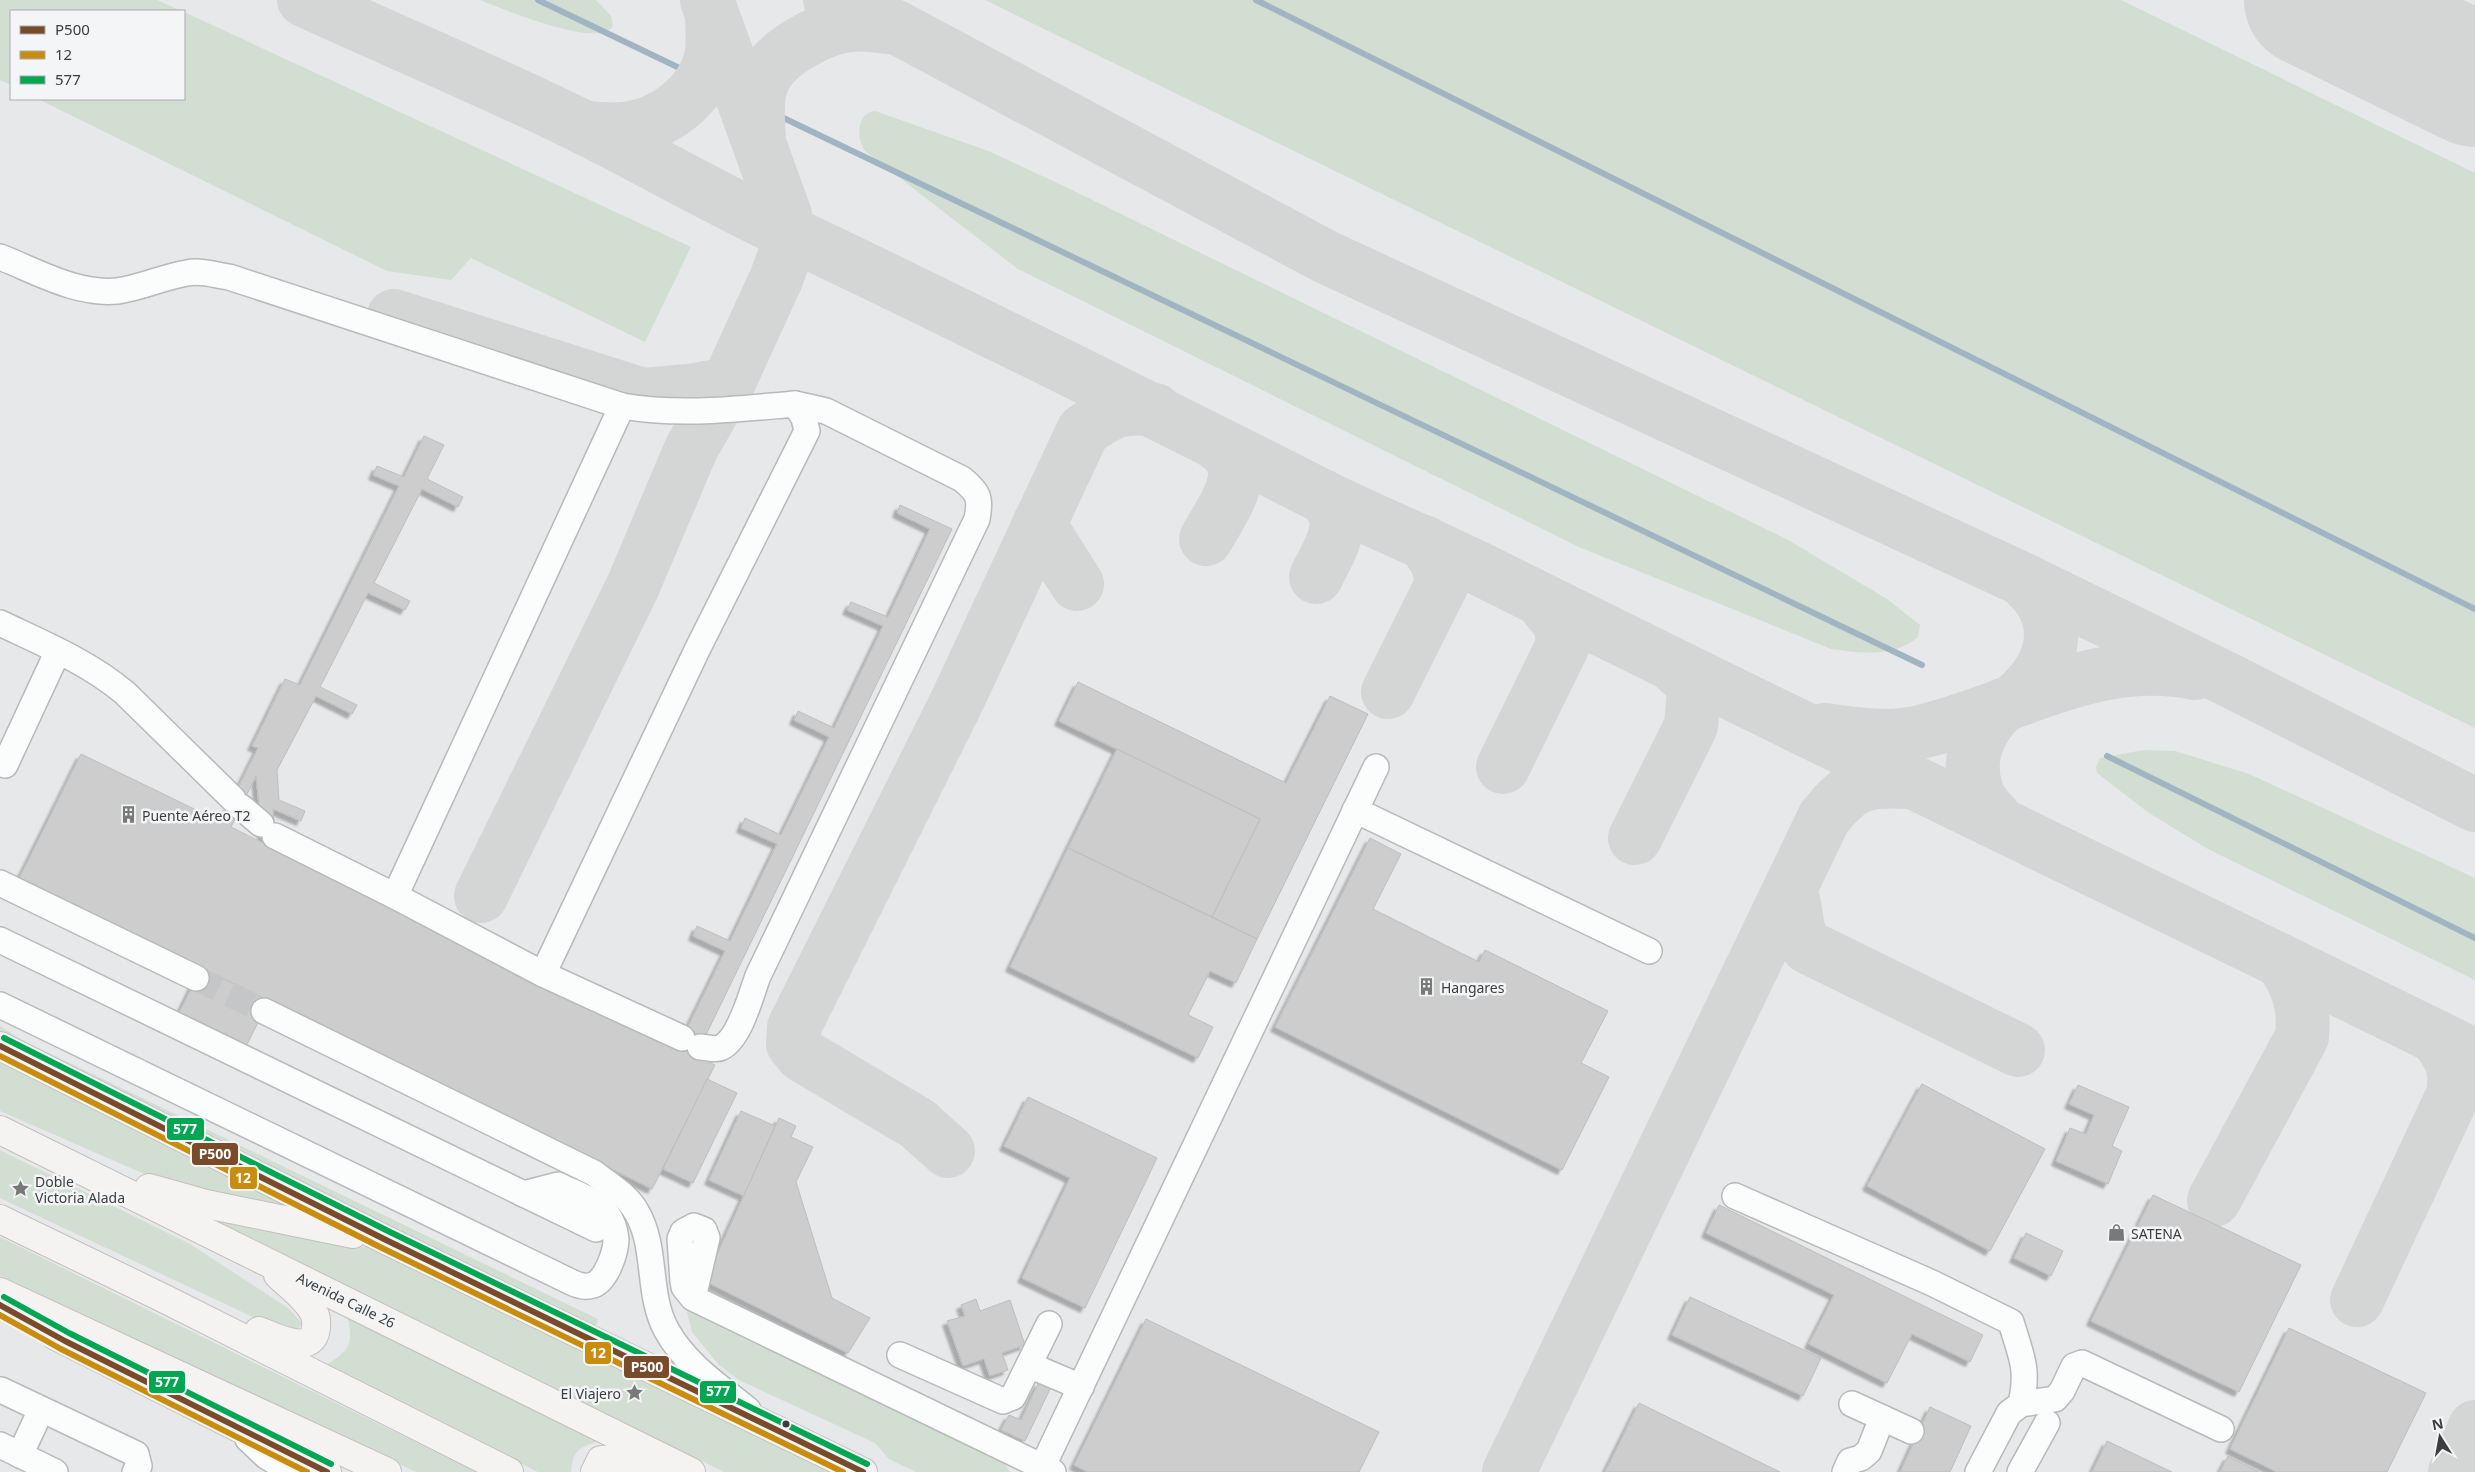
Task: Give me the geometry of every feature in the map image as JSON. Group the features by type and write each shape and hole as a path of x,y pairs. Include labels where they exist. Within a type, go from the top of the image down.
{"main road":[{"path":"0,1046 386,1240 863,1472"},
{"name":"Avenida Calle 26","path":"0,1130 255,1254 690,1472"},
{"path":"56,1157 206,1204 386,1240"},
{"path":"0,1219 165,1299 509,1472"},
{"path":"165,1299 284,1340 307,1343 314,1338 317,1326 314,1312 298,1293 255,1254"},
{"path":"0,1292 387,1472"},
{"path":"0,1305 65,1341 327,1472"},
{"path":"595,1472 601,1460 609,1458 652,1472"}],"lane":[{"path":"0,257 77,287 96,290 116,291 188,272 207,273 229,278 622,406 648,410 690,412 795,404 826,411 962,479 974,489 980,503 978,519 758,976 738,1028 729,1042 719,1048 691,1043 543,974 268,830 237,803 125,693 86,664 0,624"},
{"path":"543,974 697,650 807,431 804,418 795,404"},
{"path":"395,896 622,406"},
{"path":"6,765 58,651"},
{"path":"693,1298 1045,1470 1081,1388 1376,766"},
{"path":"1355,810 1650,951"},
{"path":"0,883 196,978"},
{"path":"0,940 523,1194 630,1230 651,1255"},
{"path":"0,1005 571,1282 583,1286 593,1285 601,1279 616,1246 615,1231 608,1214 599,1218"},
{"path":"264,1011 594,1173 620,1192 636,1209 644,1226 651,1255 654,1294 666,1330 679,1349 696,1368 770,1427"},
{"path":"550,1151 599,1218"},
{"path":"1735,1196 1932,1283 2011,1322 2026,1370 2026,1383 2021,1404"},
{"path":"900,1355 1003,1401 1013,1397 1049,1324"},
{"path":"1978,1472 2009,1413 2021,1404 2055,1399 2062,1391 2074,1366 2082,1363 2221,1429"},
{"path":"1029,1365 1081,1388"},
{"path":"1,1390 136,1454 139,1466 135,1472"},
{"path":"1852,1404 1911,1431"},
{"path":"42,1410 10,1450 55,1472"},
{"path":"1845,1472 1850,1461 1865,1455 1869,1451 1882,1418"},
{"path":"2020,1472 2047,1423"},
{"path":"233,1426 266,1456 292,1472"}],"green space":[{"path":"0,0 157,0 179,10 10,10 10,85 0,80"},
{"path":"480,0 596,0 611,16 613,26 604,32 590,33 571,30 528,18"},
{"path":"985,0 2121,0 2475,173 2475,728"},
{"path":"185,12 691,247 645,342 471,258 451,280 387,271 40,100 185,100"},
{"path":"875,111 991,152 1074,191 1788,540 1887,599 1920,625 1918,637 1908,644 1887,651 1854,652 1831,649 1579,547 1018,269 866,152 859,134 861,122 869,113"},
{"path":"2144,750 2175,751 2249,774 2475,878 2475,980 2208,849 2149,813 2097,773 2096,767 2100,758"},
{"path":"0,1026 20,1039 598,1319 595,1329 0,1035"},
{"path":"0,1058 160,1143 300,1211 209,1192 142,1173 0,1111"},
{"path":"0,1150 190,1244 288,1308 302,1323 296,1332 272,1326 0,1198"},
{"path":"207,1216 380,1250 842,1472 724,1472"},
{"path":"0,1237 476,1472 416,1472 0,1276"},
{"path":"685,1304 993,1456 1004,1463 1010,1472 916,1472 889,1459 875,1443 739,1380 719,1365 692,1332"},
{"path":"347,1316 602,1440 583,1447 576,1453 571,1472 538,1472 325,1366 339,1356 348,1346 350,1334"}],"building":[{"name":"Puente Aéreo T2","path":"424,436 444,445 427,479 463,497 458,507 422,489 374,583 410,601 405,610 368,593 320,687 357,705 352,714 316,696 277,770 279,800 305,811 301,821 273,809 276,849 678,1047 725,951 693,936 697,926 730,941 777,844 741,828 745,818 781,835 829,737 794,720 798,711 834,728 883,626 847,610 851,602 888,617 930,529 897,513 900,505 952,529 700,1047 696,1056 715,1065 652,1189 19,879 81,754 221,822 258,748 252,746 285,679 300,685 399,486 373,475 377,466 404,477","holes":["256,776 263,843 231,827"]},
{"path":"1078,682 1286,783 1330,696 1368,714 1257,939 1212,917 1260,819 1059,721"},
{"path":"1117,749 1260,819 1212,917 1068,848"},
{"name":"Hangares","path":"1370,838 1401,854 1373,909 1479,962 1485,950 1608,1011 1581,1063 1609,1077 1562,1170 1275,1027"},
{"path":"1068,848 1257,939 1236,983 1210,971 1188,1015 1213,1027 1198,1058 1010,967"},
{"path":"201,968 269,1001 244,1050 177,1017"},
{"path":"707,1079 737,1093 693,1183 663,1169"},
{"path":"1922,1084 2045,1149 1990,1251 1867,1186"},
{"path":"2078,1085 2129,1107 2112,1146 2122,1151 2108,1184 2056,1161 2070,1128 2086,1134 2094,1115 2069,1104"},
{"path":"1028,1097 1157,1158 1085,1308 1022,1278 1070,1178 1004,1146"},
{"path":"741,1111 775,1126 744,1196 709,1180"},
{"path":"779,1118 796,1126 791,1137 813,1147 796,1182 832,1298 870,1318 848,1353 705,1281"},
{"path":"2153,1195 2301,1265 2239,1392 2091,1321"},
{"path":"1719,1205 1983,1335 1970,1362 1912,1334 1887,1383 1809,1344 1834,1295 1706,1233"},
{"path":"2026,1233 2063,1251 2051,1276 2014,1258"},
{"path":"1690,1297 1821,1358 1803,1396 1672,1335"},
{"path":"976,1299 980,1311 1010,1300 1025,1345 1002,1353 1008,1370 990,1376 984,1359 963,1366 947,1321 965,1316 961,1305"},
{"path":"1146,1319 1379,1432 1359,1472 1088,1472 1074,1465"},
{"path":"2289,1328 2426,1393 2387,1472 2277,1472 2230,1449"},
{"path":"1039,1382 1051,1387 1025,1441 1001,1430 1009,1415 1021,1420"},
{"path":"1639,1403 1780,1472 1605,1472"},
{"path":"1930,1407 1971,1426 1950,1472 1900,1472"},
{"path":"2107,1441 2172,1472 2092,1472"},
{"path":"2228,1456 2259,1472 2220,1472"}],"waterway":[{"path":"538,0 1922,665"},
{"path":"1256,0 2475,609"},
{"path":"2107,756 2475,938"}],"taxiway":[{"path":"304,0 556,114 760,219 986,328 1318,494 1472,565 2475,1056"},
{"path":"481,896 633,586 691,449 728,384 776,279 789,244 785,215 707,0"},
{"path":"830,0 896,27 1326,257 2022,579 2231,681 2475,805"},
{"path":"585,128 624,129 639,126 653,122 678,107 699,85 706,72 712,53 712,15"},
{"path":"759,139 759,93 764,78 779,59 802,42 827,30 860,24 889,27"},
{"path":"394,316 643,395 689,391 728,384"},
{"path":"948,1151 918,1124 802,1055 793,1044 794,1027 957,701 1083,431 1100,419 1124,409 1155,410"},
{"path":"1206,539 1228,501 1235,480 1235,470 1231,457 1216,443"},
{"path":"1316,577 1335,537 1336,517 1332,507 1324,497"},
{"path":"1039,524 1077,584"},
{"path":"1388,692 1442,584 1438,563 1424,542"},
{"path":"2017,698 2036,677 2048,653 2051,640 2051,626 2047,613 2040,599 2022,579"},
{"path":"1503,767 1563,645 1561,625 1542,601"},
{"path":"1635,838 1691,726 1694,690 1690,681 1676,668"},
{"path":"1825,730 1873,736 1908,734 1954,723 2055,687 2089,677 2124,670 2159,669 2195,673"},
{"path":"1999,823 1978,795 1974,782 1973,758 1980,735 2003,705"},
{"path":"1509,1472 1824,818 1844,796 1862,785 1883,782 1912,782"},
{"path":"1789,892 1794,905 1799,932 1808,947 2018,1050"},
{"path":"2214,1200 2302,1037 2303,1016 2299,997 2292,979 2281,961"},
{"path":"2357,1300 2453,1095 2454,1070 2446,1051 2435,1036"},
{"path":"2455,1472 2475,1427"}],"runway":[{"path":"2311,0 2475,80"}],"tunnel":[{"path":"196,978 264,1011"}],"transit line":[{"name":"577","path":"4,1038 390,1232 867,1464"},
{"name":"P500","path":"0,1046 386,1240 863,1472"},
{"name":"12","path":"0,1056 382,1248 843,1472"},
{"name":"577","path":"4,1297 69,1333 331,1464"},
{"name":"P500","path":"0,1305 65,1341 327,1472"},
{"name":"12","path":"0,1315 61,1349 307,1472"}],"place":[{"name":"Puente Aéreo T2","path":"128,815"},
{"name":"Hangares","path":"1427,987"},
{"name":"Doble Victoria Alada","path":"21,1189"},
{"name":"SATENA","path":"2117,1233"},
{"name":"El Viajero","path":"635,1393"}]}
